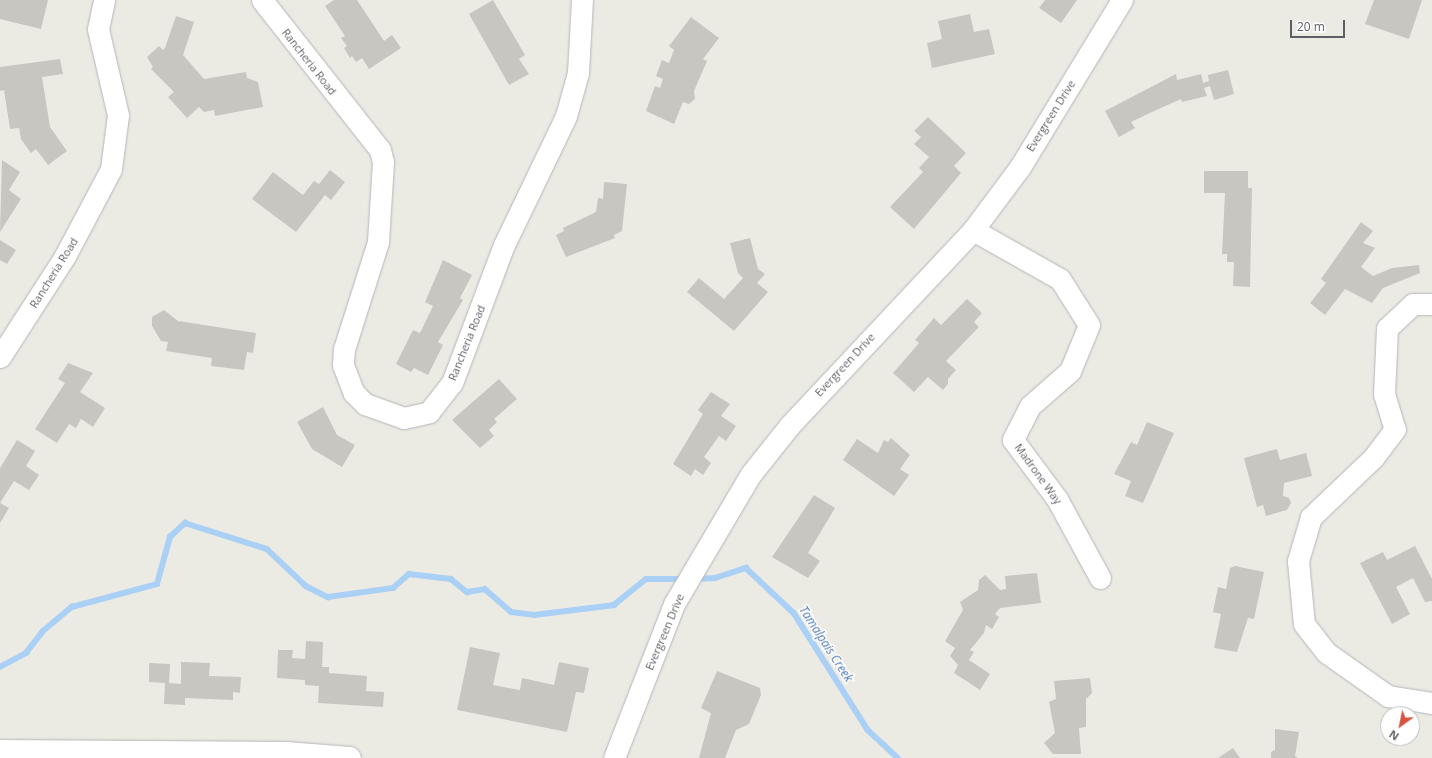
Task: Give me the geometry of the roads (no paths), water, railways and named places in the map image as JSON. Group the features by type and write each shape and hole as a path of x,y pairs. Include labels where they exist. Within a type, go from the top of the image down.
{"street":[{"name":"Rancheria Road","path":"0,357 65,256 111,169 118,115 98,29 104,0"},
{"name":"Rancheria Road","path":"262,0 380,150 383,162 378,242 344,349 343,365 354,393 365,404 404,418 429,412 452,383 504,245 566,116 578,73 582,0"},
{"name":"Evergreen Drive","path":"614,758 682,591 751,474 790,424 974,230 1020,167 1122,0"},
{"name":"Madrone Way","path":"974,230 1060,279 1089,325 1070,371 1030,406 1013,440 1057,499 1100,578"},
{"path":"1432,304 1413,304 1387,328 1384,394 1395,429 1373,458 1311,517 1298,561 1304,624 1327,653 1388,696 1432,703"},
{"path":"0,751 286,753 350,758"}],"waterway":[{"name":"Tamalpais Creek","path":"0,667 26,653 43,631 72,607 157,584 170,537 185,523 267,549 306,586 328,597 393,588 409,574 451,579 467,592 485,589 511,612 534,615 614,605 646,579 682,579"},
{"name":"Tamalpais Creek","path":"695,579 715,578 746,568 794,613 868,730 898,758"}]}
